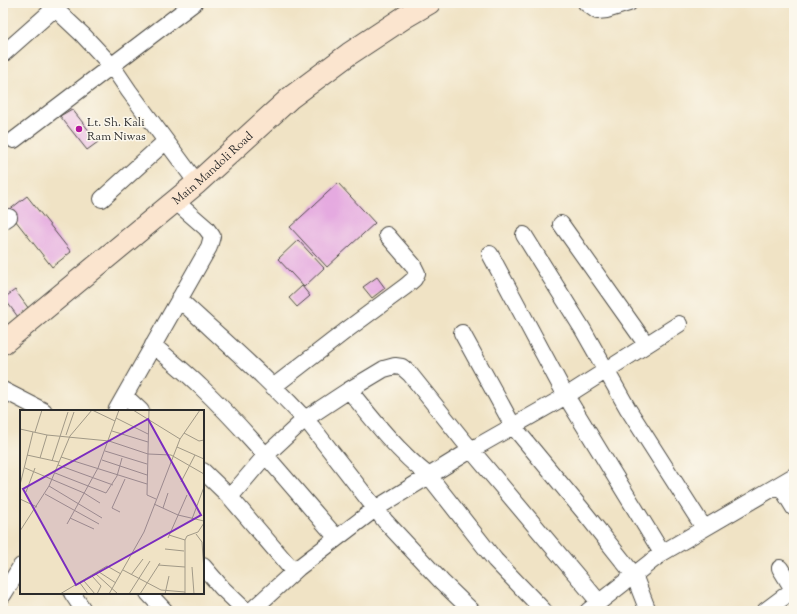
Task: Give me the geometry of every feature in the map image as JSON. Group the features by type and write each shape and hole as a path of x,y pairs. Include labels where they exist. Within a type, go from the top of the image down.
{"street":[{"path":"14,140 194,3"},
{"name":"Main Mandoli Road","path":"3,343 197,183 290,98 348,54 405,16 429,3"},
{"path":"586,3 597,11 607,10 629,3"},
{"path":"3,54 52,5 112,66 197,183"},
{"path":"102,199 166,141"},
{"path":"117,410 208,247 212,236 201,223 175,201"},
{"path":"561,224 646,344"},
{"path":"273,387 414,279 417,273 413,265 387,235"},
{"path":"524,235 582,328 628,409 704,528"},
{"path":"490,254 566,396 662,553"},
{"path":"179,299 305,419 385,521 442,582 472,611"},
{"path":"251,611 294,572 375,509 471,450 566,396 679,324"},
{"path":"462,333 513,426 634,575 648,611"},
{"path":"153,345 200,386 265,456 337,538"},
{"path":"230,497 265,456 305,419 384,369 394,366 402,367 410,374 594,606 662,553 794,476"},
{"path":"3,390 42,410"},
{"path":"349,390 377,424 418,468 429,476 495,560 544,611"},
{"path":"125,396 140,410"},
{"path":"204,472 230,497 294,572"},
{"path":"780,485 794,508"},
{"path":"204,567 222,588 246,611"},
{"path":"3,595 20,568"},
{"path":"765,611 794,590 780,568"},
{"path":"73,594 84,611"},
{"path":"149,594 165,611"}],"building":[{"name":"Lt. Sh. Kali Ram Niwas","path":"72,109 98,142 87,150 60,116"},
{"path":"338,183 375,223 327,267 290,227"},
{"path":"27,196 71,252 52,267 8,211"},
{"path":"298,240 324,268 304,287 278,259"},
{"path":"377,277 385,288 372,298 363,287"},
{"path":"302,286 310,296 297,307 289,298"},
{"path":"15,290 29,309 18,317 4,298"}],"place":[{"name":"Lt. Sh. Kali Ram Niwas","path":"79,129"}]}
